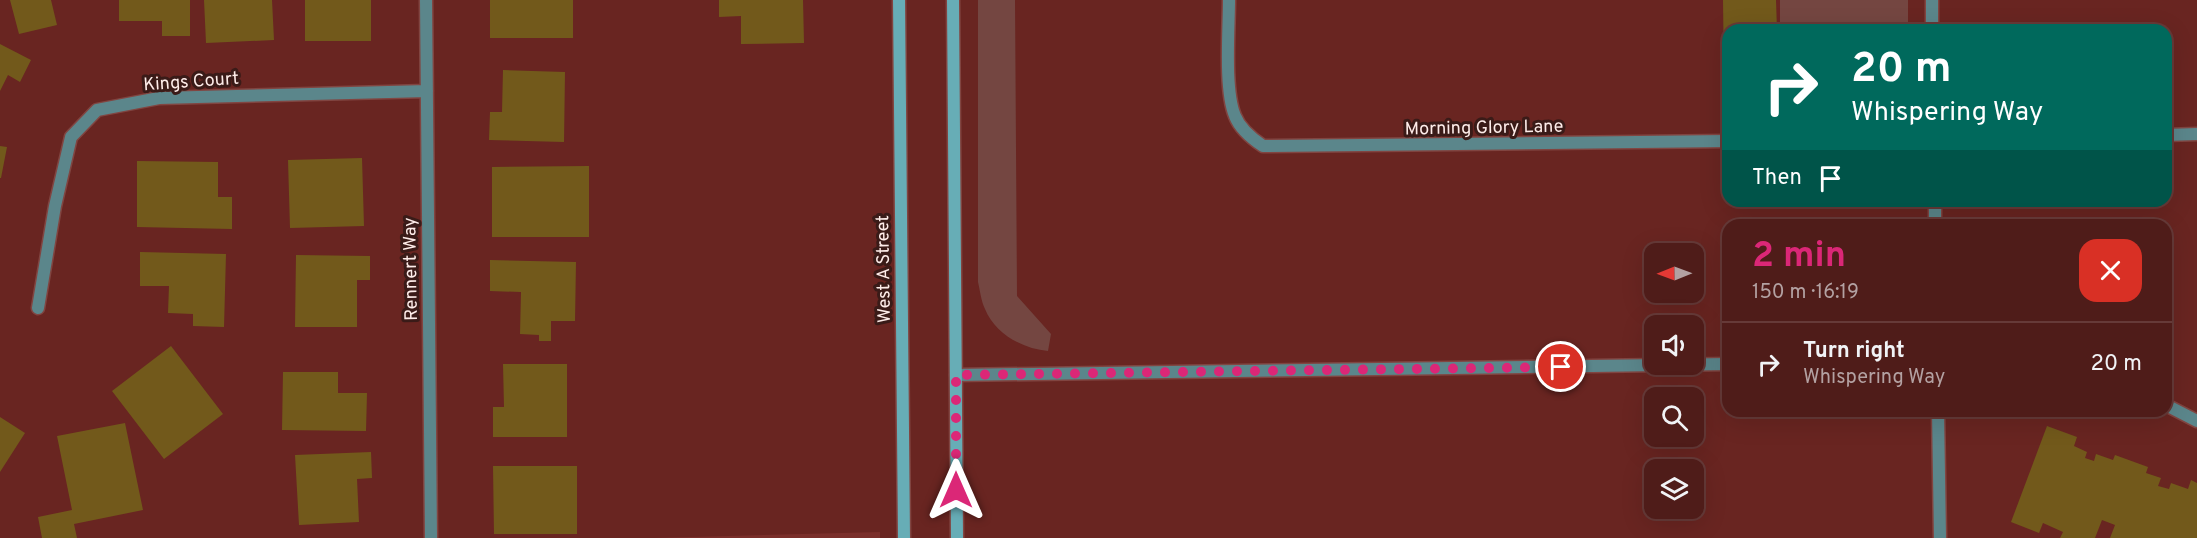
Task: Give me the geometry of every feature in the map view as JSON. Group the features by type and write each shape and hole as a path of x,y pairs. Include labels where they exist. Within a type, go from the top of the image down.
{"main road":[{"name":"West A Street","path":"898,0 904,538"},
{"path":"953,0 957,538"}],"street":[{"name":"Rennert Way","path":"426,0 431,538"},
{"name":"Morning Glory Lane","path":"1229,0 1230,92 1234,115 1245,132 1263,146 1272,148 1722,141"},
{"path":"1932,0 1932,24"},
{"name":"Kings Court","path":"38,308 55,206 71,137 97,111 159,98 427,91"},
{"path":"2172,135 2197,134"},
{"path":"956,375 1722,364"},
{"path":"2172,408 2197,421"},
{"path":"1938,417 1940,538"}],"shaded area":[{"path":"978,0 1015,0 1017,296 1051,334 1048,351 1029,347 1003,333 990,318 984,306 978,282"},
{"path":"1780,0 1908,0 1908,24 1780,24"},
{"path":"880,532 880,538 653,538"}],"building":[{"path":"10,0 51,0 57,25 19,34"},
{"path":"119,0 190,0 190,36 162,36 162,21 119,21"},
{"path":"204,0 272,0 274,40 206,43"},
{"path":"305,0 371,0 371,41 305,41"},
{"path":"490,0 573,0 573,38 490,38"},
{"path":"719,0 803,0 804,43 741,44 741,16 719,17"},
{"path":"1723,0 1776,0 1777,24 1723,24"},
{"path":"0,44 31,60 20,82 8,75 0,91"},
{"path":"503,70 565,72 564,142 489,140 490,112 502,112"},
{"path":"0,146 7,147 1,178 0,178"},
{"path":"362,158 364,226 290,228 288,160"},
{"path":"137,161 218,162 218,197 232,197 232,229 137,227"},
{"path":"589,166 589,237 492,237 492,167"},
{"path":"140,252 226,254 224,327 193,326 193,314 168,313 169,286 140,286"},
{"path":"296,255 370,256 370,280 357,280 357,327 295,327"},
{"path":"490,260 576,262 575,321 551,321 551,341 539,341 539,335 520,334 521,292 490,291"},
{"path":"171,346 223,414 164,459 112,391"},
{"path":"503,364 567,364 567,437 493,437 493,407 504,407"},
{"path":"283,372 338,372 338,393 367,393 366,431 282,430"},
{"path":"0,417 25,433 0,472"},
{"path":"125,423 143,510 74,524 77,538 42,538 38,517 72,510 57,436"},
{"path":"2047,426 2077,437 2074,446 2087,452 2085,458 2094,461 2096,454 2113,460 2115,455 2148,467 2146,473 2161,478 2158,486 2169,489 2171,483 2188,489 2191,480 2197,483 2197,538 2110,538 2115,525 2102,520 2095,538 2060,538 2063,532 2043,523 2039,533 2011,522"},
{"path":"371,452 372,478 357,479 359,522 299,525 295,455"},
{"path":"493,466 577,466 577,534 494,534"}],"route":[{"path":"956,490 956,375 1561,367"}]}
